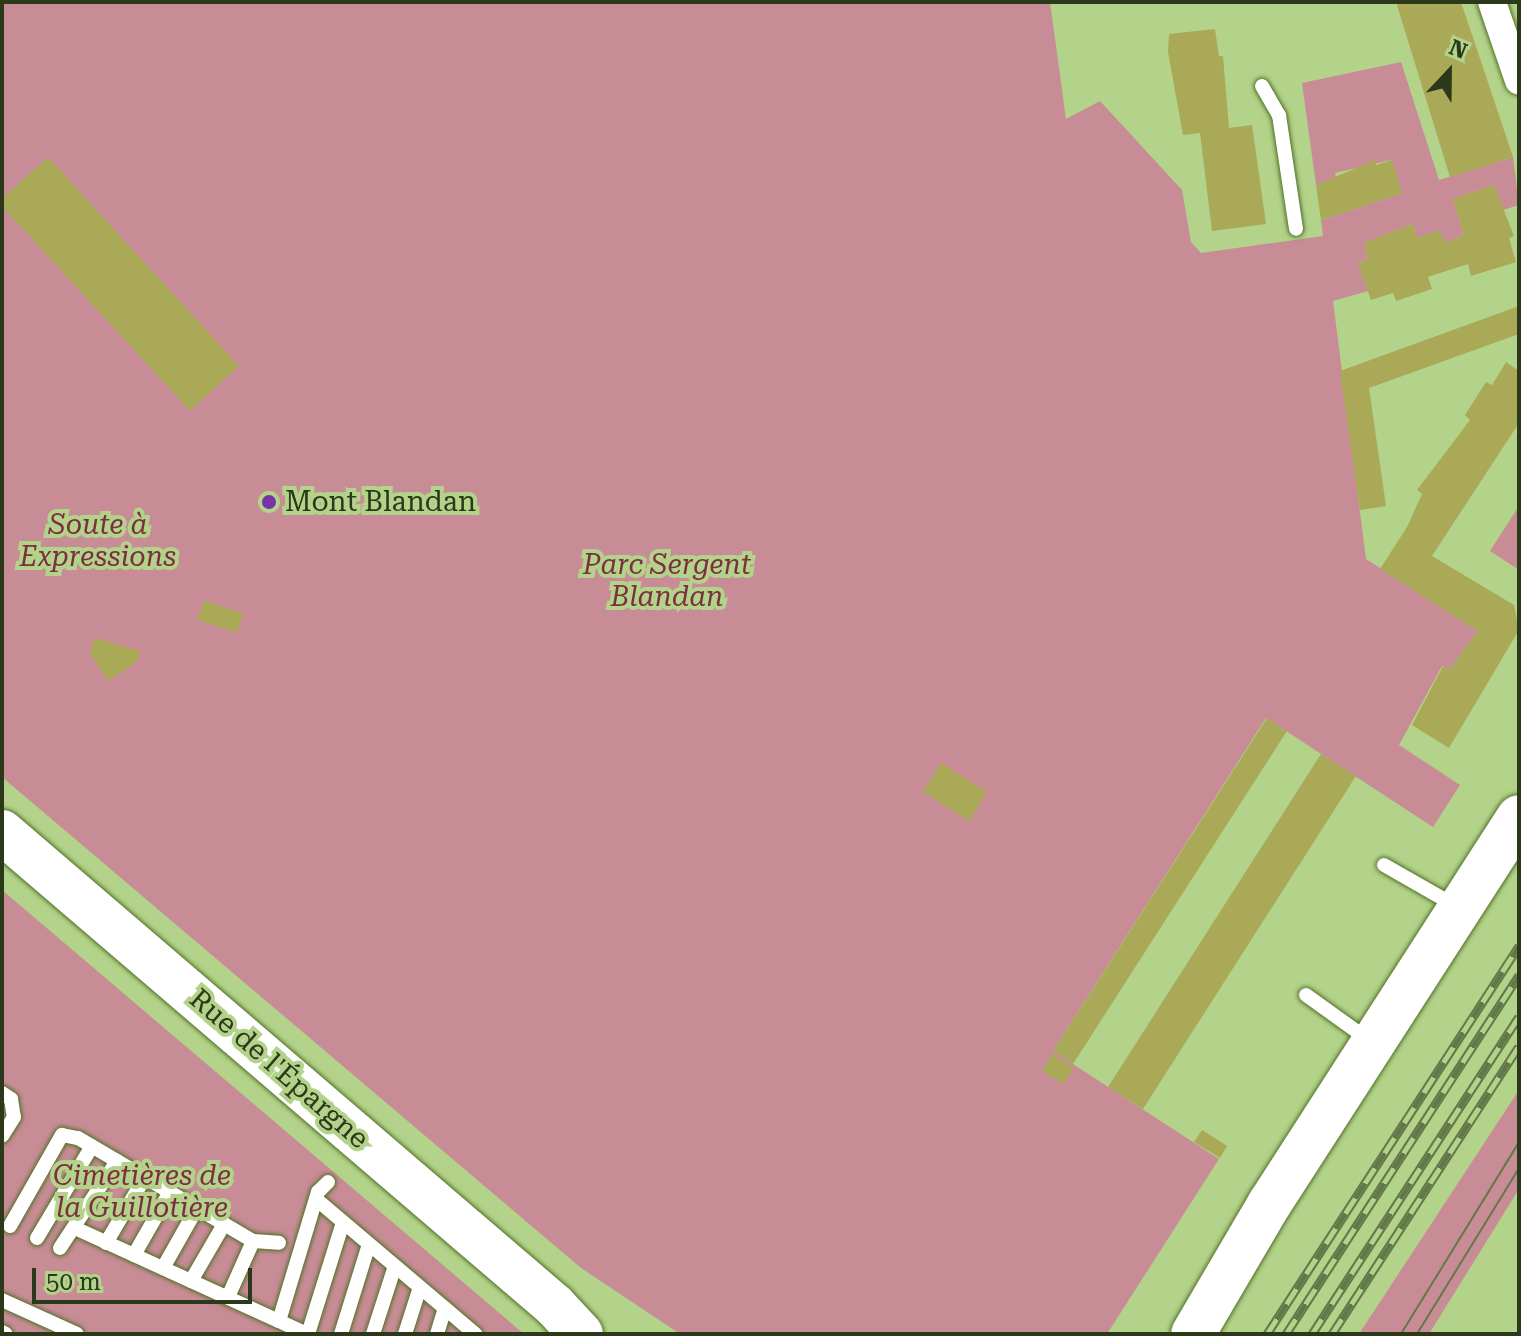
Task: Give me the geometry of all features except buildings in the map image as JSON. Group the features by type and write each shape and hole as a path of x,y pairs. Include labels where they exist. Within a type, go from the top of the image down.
{"main road":[{"path":"1193,1334 1270,1203 1519,817"},
{"name":"Rue de l'Épargne","path":"2,832 568,1320 600,1334"},
{"path":"1168,1334 1270,1203"}],"street":[{"path":"1492,2 1519,81"}],"lane":[{"path":"1262,86 1279,115 1296,229"},
{"path":"1384,865 1460,908"},
{"path":"1306,995 1374,1044"},
{"path":"2,1093 11,1099 2,1136"},
{"path":"10,1226 62,1135 92,1146 253,1241 279,1243"},
{"path":"37,1238 92,1146"},
{"path":"60,1248 77,1229 117,1161"},
{"path":"106,1243 145,1177"},
{"path":"279,1321 316,1199 328,1182"},
{"path":"134,1255 170,1192"},
{"path":"316,1199 471,1333"},
{"path":"163,1268 197,1208"},
{"path":"77,1229 307,1334 343,1222"},
{"path":"191,1281 224,1224"},
{"path":"228,1297 253,1241"},
{"path":"341,1334 369,1244"},
{"path":"373,1334 395,1266"},
{"path":"405,1334 420,1287"},
{"path":"2,1300 77,1334"},
{"path":"437,1334 445,1308"}],"green space":[{"name":"Parc Sergent Blandan","path":"2,2 1050,2 1066,119 1100,101 1182,190 1191,242 1201,253 1323,236 1321,220 1402,193 1391,160 1335,173 1336,178 1316,185 1302,83 1401,62 1439,180 1513,157 1519,205 1503,210 1494,185 1453,199 1464,235 1445,243 1439,231 1417,238 1412,224 1364,243 1368,259 1358,263 1368,291 1333,301 1366,559 1478,631 1450,669 1442,666 1399,745 1460,785 1433,827 1266,718 1053,1051 1219,1159 1107,1334 680,1334 581,1268 2,777"},
{"path":"1519,506 1519,570 1490,551"},
{"name":"Cimetières de la Guillotière","path":"2,890 524,1334 2,1334"},
{"path":"1519,1090 1519,1189 1429,1334 1359,1334"}],"tram line":[{"path":"1401,1334 1519,1142"},
{"path":"1417,1334 1519,1168"}],"railway":[{"path":"1267,1334 1519,946"},
{"path":"1286,1334 1519,975"},
{"path":"1312,1334 1519,1017"},
{"path":"1332,1334 1519,1046"}],"place":[{"name":"Mont Blandan","path":"269,502"}],"park label":[{"name":"Soute à Expressions","path":"98,541"}]}
